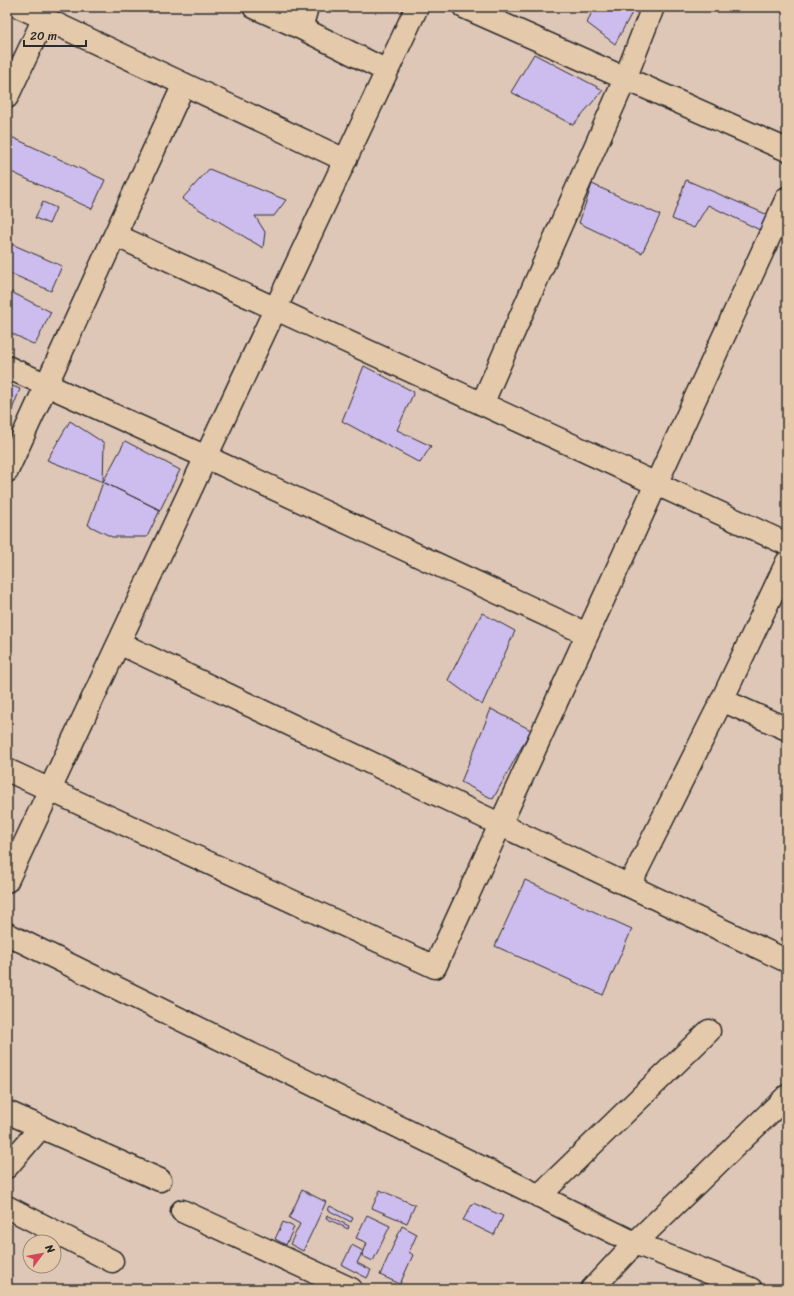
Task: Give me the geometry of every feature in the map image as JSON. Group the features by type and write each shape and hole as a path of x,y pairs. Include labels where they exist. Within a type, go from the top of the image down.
{"street":[{"path":"20,7 345,160"},
{"path":"254,7 301,28 387,71"},
{"path":"301,28 307,7"},
{"path":"7,881 417,7"},
{"path":"464,7 787,150"},
{"path":"482,404 625,79 653,7"},
{"path":"7,97 44,18"},
{"path":"7,471 184,84"},
{"path":"7,770 435,967 787,198"},
{"path":"115,235 787,544"},
{"path":"7,366 587,634"},
{"path":"628,886 722,700 787,562"},
{"path":"119,643 787,961"},
{"path":"722,700 787,729"},
{"path":"7,934 636,1243 751,1289"},
{"path":"539,1196 709,1031"},
{"path":"592,1289 636,1243 787,1096"},
{"path":"7,1112 160,1180"},
{"path":"7,1167 41,1127"},
{"path":"7,1207 112,1261"},
{"path":"182,1211 351,1289"}],"building":[{"path":"594,7 635,7 615,44 587,23"},
{"path":"534,54 603,90 573,125 511,92"},
{"path":"7,135 105,180 92,209 7,170"},
{"path":"209,169 286,200 274,216 255,216 265,232 263,248 182,199"},
{"path":"686,180 768,215 762,231 708,205 694,228 672,219"},
{"path":"592,184 660,215 642,253 579,223"},
{"path":"43,202 56,208 49,224 35,218"},
{"path":"7,242 62,266 51,291 7,272"},
{"path":"7,290 51,312 35,345 7,331"},
{"path":"364,366 414,392 397,430 431,446 420,463 342,421"},
{"path":"7,384 20,389 7,423"},
{"path":"70,421 104,443 103,482 47,460"},
{"path":"125,441 180,470 160,510 103,482"},
{"path":"103,482 160,510 147,537 112,537 88,525"},
{"path":"482,613 515,631 482,705 448,680"},
{"path":"491,709 531,730 493,799 461,782"},
{"path":"525,880 632,929 603,995 495,946"},
{"path":"302,1190 326,1202 303,1251 290,1244 300,1224 289,1218"},
{"path":"380,1190 415,1205 407,1223 372,1208"},
{"path":"473,1203 503,1216 494,1235 463,1220"},
{"path":"330,1206 353,1218 351,1222 328,1210"},
{"path":"327,1215 349,1226 348,1229 326,1218"},
{"path":"367,1215 390,1226 373,1261 362,1256 367,1243 356,1238"},
{"path":"283,1222 294,1227 286,1245 275,1239"},
{"path":"402,1226 417,1234 409,1252 413,1255 400,1284 380,1275"},
{"path":"352,1245 363,1251 357,1263 371,1270 367,1278 342,1265"}]}
